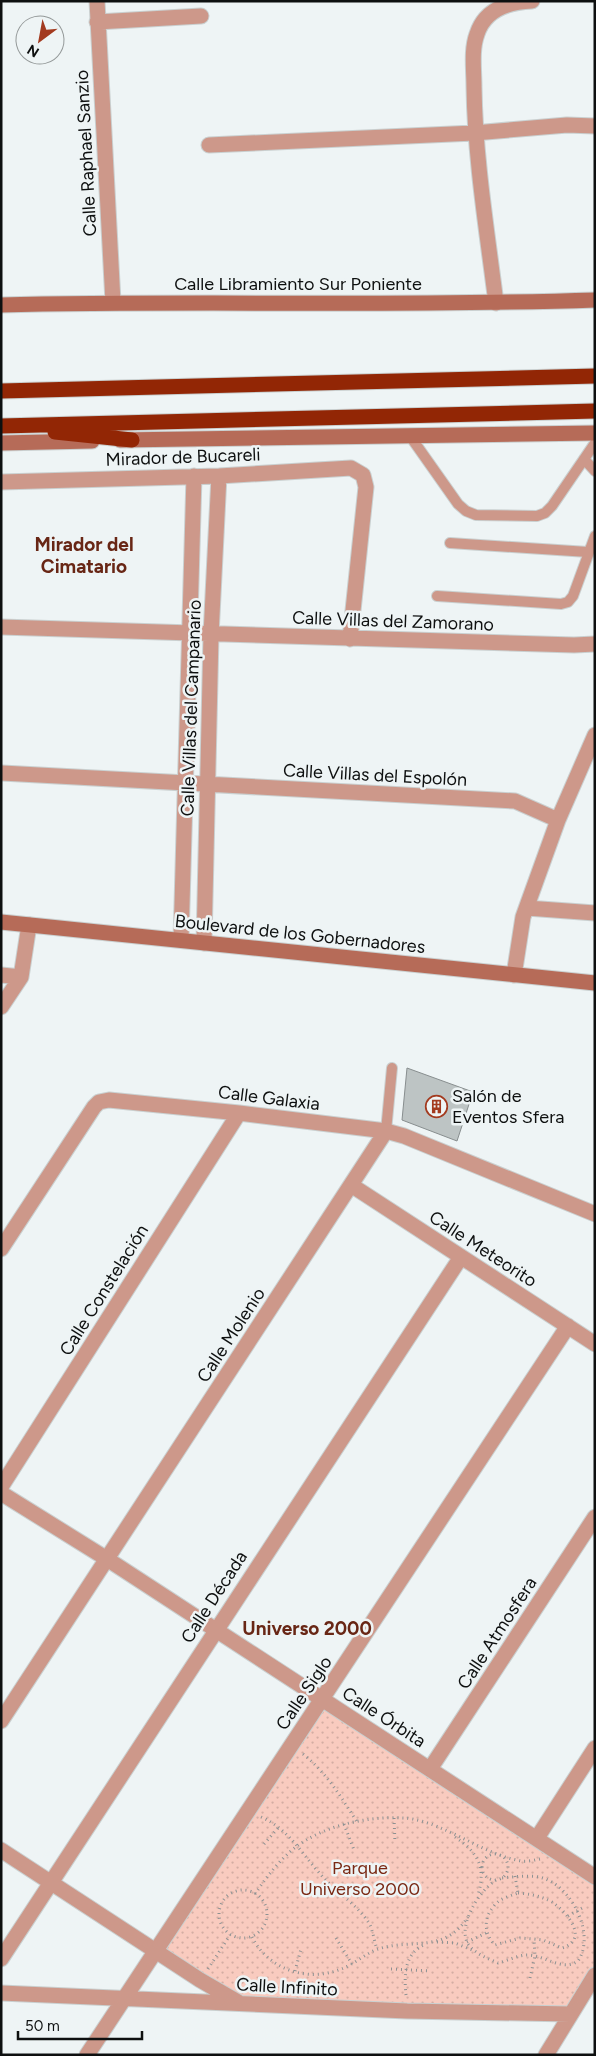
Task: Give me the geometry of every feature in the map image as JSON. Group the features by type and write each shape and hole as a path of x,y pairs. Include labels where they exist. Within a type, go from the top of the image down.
{"highway":[{"path":"1,391 595,376"},
{"path":"1,426 595,411"},
{"path":"1,426 132,440"}],"street":[{"name":"Calle Raphael Sanzio","path":"97,1 113,302"},
{"path":"496,303 474,133 474,52 477,33 486,18 499,7 514,2 532,1"},
{"path":"97,22 201,16"},
{"path":"209,145 474,133 567,125 595,126"},
{"name":"Calle Libramiento Sur Poniente","path":"1,305 113,302 496,303 595,300"},
{"path":"1,443 595,433"},
{"name":"Mirador de Bucareli","path":"1,482 219,476 351,468 363,475 366,487 350,639"},
{"name":"Calle Villas del Campanario","path":"181,940 194,476"},
{"name":"Calle Villas del Campanario","path":"204,943 211,635 219,476"},
{"name":"Calle Villas del Zamorano","path":"1,627 350,639 595,644"},
{"path":"514,975 523,917 558,820 595,735"},
{"name":"Calle Villas del Espolón","path":"2,773 515,802 558,820"},
{"path":"527,908 595,913"},
{"name":"Boulevard de los Gobernadores","path":"1,922 595,983"},
{"path":"1,1007 20,977 29,925"},
{"path":"1,975 20,977"},
{"name":"Calle Galaxia","path":"1,1249 94,1107 100,1102 109,1100 239,1113 386,1131 404,1136 595,1214"},
{"name":"Calle Constelación","path":"1,1487 239,1113"},
{"name":"Calle Molenio","path":"1,1721 386,1131"},
{"name":"Calle Meteorito","path":"350,1186 595,1344"},
{"name":"Calle Década","path":"1,1959 461,1257"},
{"name":"Calle Siglo","path":"87,2055 568,1326"},
{"name":"Calle Órbita","path":"1,1492 107,1558 595,1876"},
{"name":"Calle Atmosfera","path":"430,1769 595,1517"},
{"path":"537,1838 595,1748"},
{"path":"1,1850 200,1980 242,2004"},
{"path":"546,2055 595,1975"},
{"name":"Calle Infinito","path":"1,1993 407,2011 570,2014"}],"lane":[{"path":"410,436 458,504 466,511 476,515 537,516 545,513 595,443"},
{"path":"584,459 595,471"},
{"path":"437,596 561,604 568,602 573,596 595,536"},
{"path":"450,543 588,552"},
{"path":"386,1131 392,1068"}],"path":[{"path":"291,1746 316,1765 337,1791 356,1822"},
{"path":"247,1810 269,1820 299,1846 319,1873 357,1908 370,1925 377,1949"},
{"path":"255,1894 274,1867 299,1846 318,1834 344,1824 356,1822 405,1817 443,1829 476,1846 522,1862 541,1859 556,1851"},
{"path":"394,1818 395,1843"},
{"path":"344,1824 354,1850"},
{"path":"264,1844 278,1828"},
{"path":"443,1829 469,1848 475,1855 486,1877 496,1880"},
{"path":"472,1950 467,1942 465,1929 481,1883 481,1867 485,1857 489,1854 500,1854 508,1865 505,1875 501,1878"},
{"path":"477,1898 487,1886 496,1880 515,1876 540,1877 561,1886 575,1897"},
{"path":"515,1876 518,1893"},
{"path":"238,1890 249,1891 255,1894 264,1902 267,1918 260,1932 252,1937 243,1939 230,1935 220,1923 218,1912 221,1902 228,1894 238,1890"},
{"path":"518,1893 542,1897 554,1903 568,1916 575,1928 575,1939 571,1946 562,1948 534,1938 514,1939 495,1945 486,1933 488,1918 493,1906 504,1898 518,1893"},
{"path":"580,1902 588,1916"},
{"path":"568,1916 584,1907"},
{"path":"252,1937 258,1948 269,1960 287,1970 322,1974 339,1970 377,1949 445,1939 460,1929 471,1912"},
{"path":"467,1942 486,1933"},
{"path":"200,1980 230,1935"},
{"path":"336,1938 352,1964"},
{"path":"530,1978 534,1956 534,1938"},
{"path":"407,2011 404,1976 408,1960 417,1948 431,1942 455,1944 498,1963 520,1956 534,1956 568,1966 579,1961 587,1952"},
{"path":"295,1971 301,1949"},
{"path":"391,1969 430,1972"}],"green space":[{"name":"Parque Universo 2000","path":"323,1699 595,1877 595,1975 570,2014 241,2004 156,1951"}],"building":[{"name":"Salón de Eventos Sfera","path":"407,1068 473,1092 457,1141 402,1120"}],"place":[{"name":"Salón de Eventos Sfera","path":"436,1106"}],"district":[{"name":"Mirador del Cimatario","path":"84,555"},
{"name":"Universo 2000","path":"307,1628"}]}
